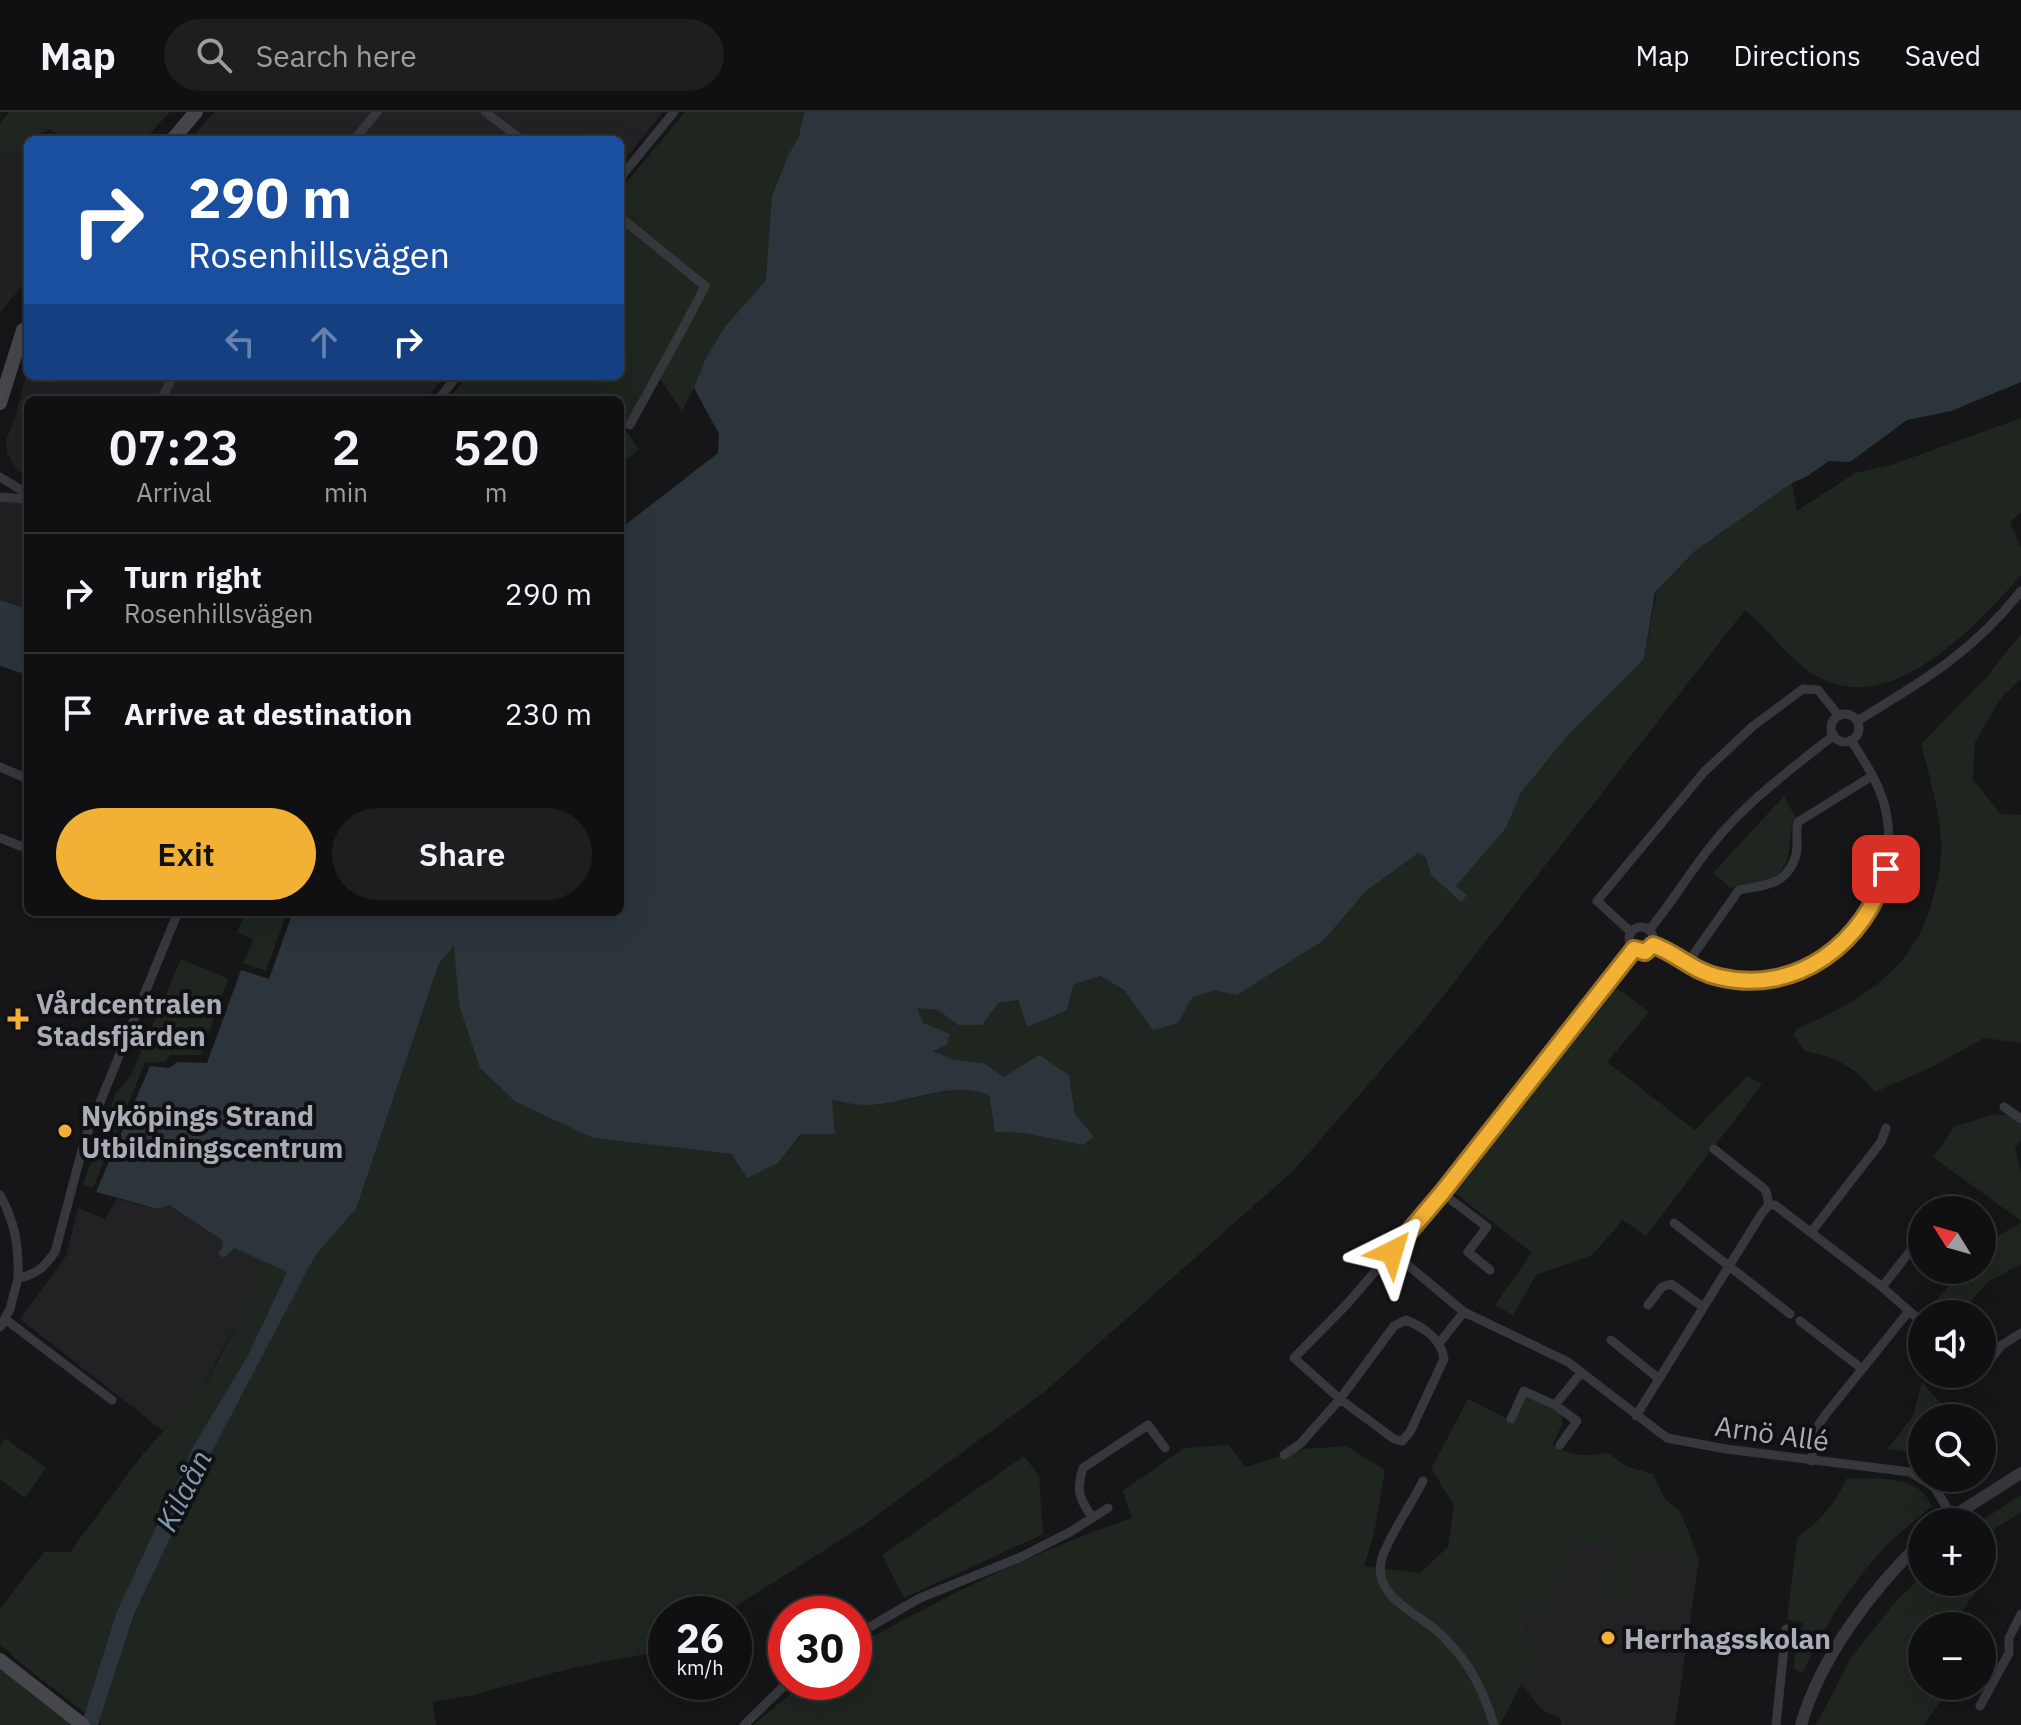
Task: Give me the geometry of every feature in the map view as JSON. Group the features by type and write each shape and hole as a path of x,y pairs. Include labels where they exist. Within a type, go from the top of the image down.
{"main road":[{"path":"175,136 196,112"},
{"path":"0,376 24,328"},
{"path":"0,403 24,329"},
{"path":"0,1660 80,1722"}],"street":[{"path":"357,136 377,112"},
{"path":"485,112 517,136"},
{"path":"624,173 674,112"},
{"path":"624,220 705,286 669,358 630,425"},
{"path":"441,396 454,380"},
{"path":"0,477 24,494"},
{"path":"0,497 24,497"},
{"path":"1857,721 1955,659 1982,635 2021,591"},
{"path":"1631,932 1597,901 1704,772 1753,726 1803,689 1818,690 1839,716"},
{"path":"1849,715 1857,721 1858,734 1851,740 1840,741 1834,735 1832,723 1839,716 1849,715"},
{"path":"1649,930 1736,818 1762,791 1834,735"},
{"path":"1653,945 1704,973 1736,980 1775,978 1814,965 1850,937 1874,905 1886,869 1888,818 1880,792 1851,740"},
{"path":"0,767 24,777"},
{"path":"1686,965 1739,890 1762,888 1782,876 1795,856 1798,822 1872,776"},
{"path":"0,838 24,847"},
{"path":"18,1278 32,1275 44,1267 55,1252 85,1139 176,916"},
{"path":"1640,927 1649,930 1653,945 1645,952 1634,949 1629,940 1631,932 1640,927"},
{"path":"1284,1455 1301,1443 1340,1399 1386,1334 1406,1320 1440,1342 1444,1359 1410,1432 1402,1441 1394,1439 1340,1399 1294,1358 1442,1193 1634,949"},
{"path":"2004,1107 2021,1119"},
{"path":"1812,1231 1881,1142 1886,1128"},
{"path":"1636,1416 1769,1205 1766,1191 1714,1149"},
{"path":"1442,1193 1487,1227 1468,1252 1490,1270"},
{"path":"0,1195 8,1208 17,1239 18,1278 3,1323 112,1400"},
{"path":"1769,1205 1775,1205 1812,1231 1908,1310"},
{"path":"1674,1223 1790,1314"},
{"name":"Arnö Allé","path":"1392,1252 1464,1312 1568,1362 1667,1438 1811,1461 1910,1472 1934,1487 1945,1508"},
{"path":"1882,1287 1908,1259"},
{"path":"1648,1305 1662,1287 1671,1284 1703,1307"},
{"path":"1440,1342 1464,1312"},
{"path":"1811,1461 1819,1424 1908,1312"},
{"path":"1800,1321 1861,1368"},
{"path":"1996,1352 2021,1333"},
{"path":"1611,1340 1658,1378"},
{"path":"1555,1405 1581,1373"},
{"path":"1511,1419 1524,1391 1555,1405 1577,1421 1560,1445"},
{"path":"1092,1517 1080,1499 1079,1484 1083,1468 1148,1425 1165,1448"},
{"path":"1971,1508 2021,1473"},
{"path":"1423,1481 1382,1557 1380,1574 1385,1589 1438,1632 1458,1653 1484,1695 1494,1725"},
{"path":"1975,1508 2021,1482"},
{"path":"872,1626 920,1598 1021,1557 1108,1508"},
{"path":"1803,1725 1813,1691 1847,1631 1908,1556"},
{"path":"1803,1725 1861,1624 1908,1566"},
{"path":"1980,1706 2009,1653 2009,1638 2021,1614"},
{"path":"1776,1725 1786,1629"},
{"path":"744,1725 770,1700"}],"shaded area":[{"path":"9,112 170,112 148,136 60,136 49,129 36,136 24,136 24,142 6,152 0,149 0,124"},
{"path":"214,112 663,112 624,161 624,136 193,136"},
{"path":"685,112 804,112 799,136 789,154 773,281 695,386 682,411 658,376 625,429 639,450 624,461 624,396 451,396 464,380 624,380 624,185"},
{"path":"24,142 24,283 0,313 0,149 6,151"},
{"path":"25,380 442,380 428,396 24,396 24,475 17,470 7,453 6,440"},
{"path":"2021,418 2021,512 2010,522 2021,548 2021,575 1982,617 1933,659 1906,675 1878,685 1850,687 1822,679 1811,672 1745,610 1426,1018 1294,1170 1044,1392 861,1527 752,1596 648,1596 648,1653 572,1668 473,1695 433,1702 436,1725 102,1725 99,1722 137,1608 210,1454 315,1256 356,1209 439,963 455,945 459,1005 592,1138 732,1154 778,1163 831,1100 864,1105 884,1104 959,1090 989,1095 995,1132 1023,1133 1084,1145 1094,1137 1075,1114 1069,1075 1004,1077 983,1064 954,1060 932,1051 916,1008 938,1010 958,1025 998,1003 1018,1000 1027,1027 1073,985 1100,976 1178,1023 1192,998 1324,940 1365,892 1418,853 1426,858 1431,875 1461,902 1456,886 1506,828 1520,794 1568,735 1644,659 1657,590 1695,551 1792,483 1797,511 1855,473 1894,464"},
{"path":"0,500 11,500 24,504 24,608 0,599"},
{"path":"2021,634 2021,679 2001,698 1975,742 1973,780 2001,814 2021,815 2021,1043 1984,1038 1930,1068 1875,1092 1859,1074 1834,1058 1805,1051 1793,1035 1797,1029 1843,1006 1884,979 1915,943 1934,894 1941,854 1938,816 1921,744 1985,679"},
{"path":"1784,796 1795,817 1783,868 1764,882 1731,888 1713,873"},
{"path":"244,916 286,916 266,971 243,963 253,940 237,932"},
{"path":"181,959 228,979 201,1055 171,1055 164,1062 145,1063 93,1188 83,1184 116,1093 131,1075"},
{"path":"1615,987 1649,1012 1607,1062 1695,1130 1747,1076 1762,1084 1646,1236 1623,1220 1592,1255 1536,1275 1513,1315 1495,1305 1532,1253 1455,1193"},
{"path":"1996,1114 2012,1116 2021,1124 2021,1140 2015,1147 2021,1173 2021,1221 1996,1203 1996,1196 1987,1196 1933,1157 1955,1126"},
{"path":"117,1199 158,1209 169,1205 222,1240 224,1257 234,1248 257,1258 248,1306 205,1385 198,1382 187,1405 163,1431 20,1319 66,1256 78,1208 105,1219"},
{"path":"2021,1223 2021,1264 1996,1278 1996,1237"},
{"path":"257,1258 287,1272 247,1357 194,1445 117,1611 85,1713 0,1644 0,1609 44,1552 70,1552 143,1454 187,1405 198,1381 206,1385 245,1309 255,1277"},
{"path":"1951,1284 1986,1284 1972,1300 1936,1300"},
{"path":"1920,1388 1927,1388 1941,1404 1916,1404"},
{"path":"1531,1397 1560,1413 1563,1422 1553,1444 1560,1449 1579,1455 1608,1453 1628,1467 1653,1474 1665,1499 1680,1511 1699,1559 1568,1541 1557,1594 1551,1593 1548,1605 1522,1618 1534,1659 1500,1725 753,1725 783,1700 872,1700 872,1637 1025,1560 1132,1518 1123,1491 1184,1448 1229,1445 1245,1467 1305,1449 1346,1446 1385,1470 1374,1533 1364,1566 1420,1573 1448,1547 1454,1505 1431,1469 1468,1399 1510,1420 1521,1399"},
{"path":"1908,1422 1908,1451 1887,1449"},
{"path":"5,1438 46,1468 25,1498 0,1479 0,1446"},
{"path":"1024,1456 1039,1476 1043,1534 904,1598 882,1555"},
{"path":"1847,1478 1896,1480 1908,1484 1908,1492 1922,1492 1932,1506 1908,1508 1908,1527 1889,1543 1854,1584 1834,1613 1802,1674 1793,1667 1803,1623 1787,1620 1797,1538 1813,1525 1837,1496"},
{"path":"2021,1495 2021,1512 1996,1528 1996,1511"},
{"name":"Herrhagsskolan","path":"1568,1541 1699,1559 1675,1725 1561,1725 1561,1719 1541,1709 1521,1684 1534,1659 1522,1617 1548,1605 1551,1593 1557,1593"},
{"path":"1613,1553 1638,1557 1630,1604 1604,1600"},
{"path":"1908,1589 1908,1596 1973,1596 1961,1612 1908,1612 1908,1700 1940,1702 1924,1725 1816,1725 1852,1656"},
{"path":"0,1669 73,1725 0,1725"}],"water":[{"name":"Kilaån","path":"804,112 2021,112 2021,382 1951,411 1907,420 1850,462 1829,461 1792,483 1695,551 1655,592 1644,659 1568,735 1520,794 1506,828 1456,886 1467,895 1461,902 1431,875 1426,858 1418,853 1365,892 1324,940 1237,995 1214,990 1192,998 1178,1023 1153,1030 1124,990 1100,976 1073,985 1067,1010 1027,1027 1018,1000 998,1003 982,1025 958,1025 938,1010 917,1008 923,1023 950,1034 947,1045 933,1051 954,1060 983,1063 1004,1077 1039,1055 1069,1075 1075,1114 1094,1137 1084,1145 1023,1133 995,1132 989,1095 960,1090 885,1104 832,1100 835,1134 801,1134 778,1163 747,1178 732,1154 593,1138 516,1102 480,1068 459,1005 454,946 439,963 356,1209 315,1256 209,1457 135,1612 98,1725 81,1725 117,1611 194,1445 247,1357 287,1272 234,1248 224,1258 218,1254 223,1246 222,1240 169,1205 158,1209 96,1192 150,1066 169,1068 178,1062 207,1063 241,970 269,979 292,916 624,916 624,526 718,453 719,434 694,388 706,358 724,328 766,280 772,196 799,136"},
{"path":"0,600 24,608 24,674 0,666"}],"place":[{"name":"Vårdcentralen Stadsfjärden","path":"18,1019"},
{"name":"Nyköpings Strand Utbildningscentrum","path":"65,1131"},
{"name":"Herrhagsskolan","path":"1608,1638"}],"route":[{"path":"1392,1252 1634,949 1645,952 1653,945 1660,947 1704,973 1736,980 1775,978 1796,973 1834,952 1864,921 1874,905 1886,869"}]}
